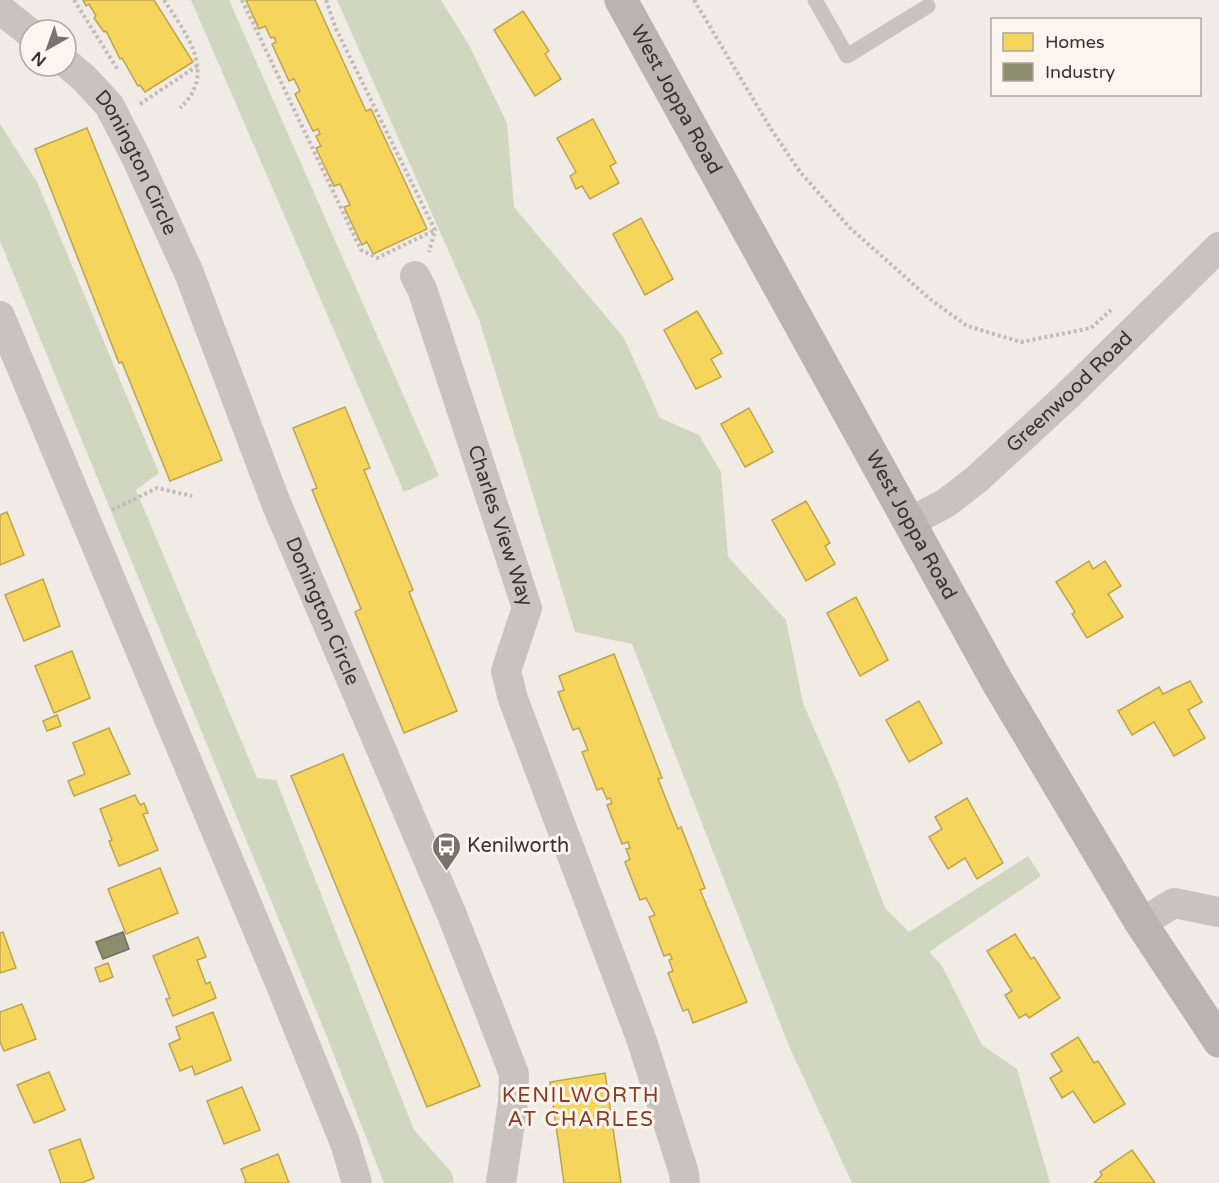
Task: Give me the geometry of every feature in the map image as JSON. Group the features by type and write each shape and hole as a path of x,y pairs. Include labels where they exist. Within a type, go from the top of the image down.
{"street":[{"name":"West Joppa Road","path":"621,0 998,683 1141,923 1219,1041"},
{"path":"0,9 18,23"},
{"name":"Donington Circle","path":"78,73 109,105 135,155 184,262 276,503 452,915 514,1074 513,1102 501,1183"},
{"name":"Greenwood Road","path":"909,522 946,503 977,479 1066,397 1219,247"},
{"name":"Charles View Way","path":"415,276 422,289 527,608 506,671 513,699 640,1038 684,1173 685,1183"},
{"path":"0,316 280,982 345,1143 357,1183"},
{"path":"1141,923 1174,903 1219,912"}],"lane":[{"path":"815,0 847,56 928,6"}],"path":[{"path":"74,0 122,76"},
{"path":"164,0 193,44 197,66 198,84 190,99 180,108"},
{"path":"242,0 361,250 377,258 435,230"},
{"path":"326,0 336,29 435,230 421,275 415,276"},
{"path":"694,0 771,129 800,172 850,228 930,299 967,326 1021,342 1091,328 1116,305"},
{"path":"134,95 140,105 197,66"},
{"path":"86,522 157,488 192,496"}],"green space":[{"path":"191,0 229,0 439,476 404,492"},
{"path":"337,0 441,0 469,45 507,123 514,207 624,338 660,418 699,435 721,472 728,557 786,620 803,703 839,786 885,908 909,932 1028,856 1041,876 929,952 942,966 982,1045 1017,1069 1050,1183 852,1183 789,1046 632,644 575,632 480,322"},
{"path":"0,124 37,182 159,473 136,490 257,778 276,780 414,1130 452,1173 454,1183 384,1183 323,1027 0,241"}],"building: Homes":[{"path":"83,0 154,0 193,62 145,92 140,85 138,86 122,58 120,59 106,31 104,32 94,18 96,16 89,4 86,6"},
{"path":"246,0 315,0 366,111 371,109 427,229 373,254 367,242 362,245 344,207 350,205 340,184 334,186 316,148 321,146 316,136 320,134 318,129 313,131 295,94 300,91 294,79 289,81 272,44 276,42 274,37 271,38 265,26 259,29"},
{"path":"523,11 549,51 545,54 561,79 535,96 494,30"},
{"path":"593,119 616,163 610,166 619,183 590,199 582,186 576,189 570,176 576,172 557,138"},
{"path":"87,128 222,460 170,481 122,362 119,363 35,149"},
{"path":"641,218 673,279 645,295 613,234"},
{"path":"697,311 722,353 711,359 721,377 696,389 664,330"},
{"path":"345,407 370,468 364,470 413,590 409,592 457,711 404,733 355,612 361,609 312,490 317,488 293,428"},
{"path":"749,408 773,452 745,467 721,424"},
{"path":"806,501 830,543 825,546 835,564 806,581 772,520"},
{"path":"7,512 24,555 0,565 0,515"},
{"path":"1089,561 1093,569 1105,561 1121,586 1108,594 1123,617 1087,638 1072,614 1075,612 1056,582"},
{"path":"43,579 60,626 24,641 5,595"},
{"path":"856,597 888,660 860,676 827,613"},
{"path":"72,651 90,698 54,713 35,666"},
{"path":"614,654 662,778 658,779 678,829 681,827 705,888 700,890 747,1002 693,1023 688,1009 683,1011 668,973 673,971 669,960 672,959 670,954 664,956 649,917 655,915 646,898 640,900 625,862 630,859 626,849 630,848 628,842 622,844 607,805 612,803 610,798 607,799 602,788 597,790 582,752 588,750 579,728 573,730 558,692 564,690 559,676"},
{"path":"1190,681 1202,702 1188,710 1205,738 1174,756 1154,722 1132,735 1118,711 1159,687 1163,694"},
{"path":"919,701 942,743 909,762 886,720"},
{"path":"57,715 61,726 47,731 43,721"},
{"path":"109,728 130,774 74,796 68,781 85,774 73,743"},
{"path":"343,754 480,1086 427,1107 291,776"},
{"path":"135,795 140,805 144,803 148,813 143,814 158,850 119,866 100,809"},
{"path":"967,798 1003,863 977,879 965,858 948,869 929,837 942,829 935,817"},
{"path":"160,868 178,913 126,934 108,889"},
{"path":"3,932 16,968 0,973 0,933"},
{"path":"1015,934 1031,959 1034,957 1060,998 1029,1018 1026,1014 1019,1018 1005,995 1012,991 987,951"},
{"path":"198,937 206,957 197,960 206,984 210,982 216,998 173,1016 166,999 170,998 153,956"},
{"path":"108,963 113,977 100,982 95,968"},
{"path":"22,1004 36,1039 4,1051 0,1042 0,1012"},
{"path":"213,1012 231,1060 195,1075 192,1066 180,1071 169,1044 180,1039 176,1027"},
{"path":"1078,1037 1094,1063 1098,1061 1125,1104 1094,1123 1073,1091 1062,1098 1050,1078 1062,1071 1051,1054"},
{"path":"49,1072 65,1110 34,1123 17,1085"},
{"path":"605,1073 621,1183 564,1183 550,1082"},
{"path":"242,1087 260,1130 224,1144 207,1101"},
{"path":"80,1139 94,1178 81,1183 61,1183 49,1150"},
{"path":"1132,1150 1155,1183 1094,1183 1102,1175 1100,1172"},
{"path":"278,1154 289,1183 244,1183 246,1182 241,1169"}],"building: Industry":[{"path":"123,932 129,949 103,959 96,942"}],"place":[{"name":"Kenilworth","path":"446,872"}],"district":[{"name":"KENILWORTH AT CHARLES","path":"581,1107"}]}
